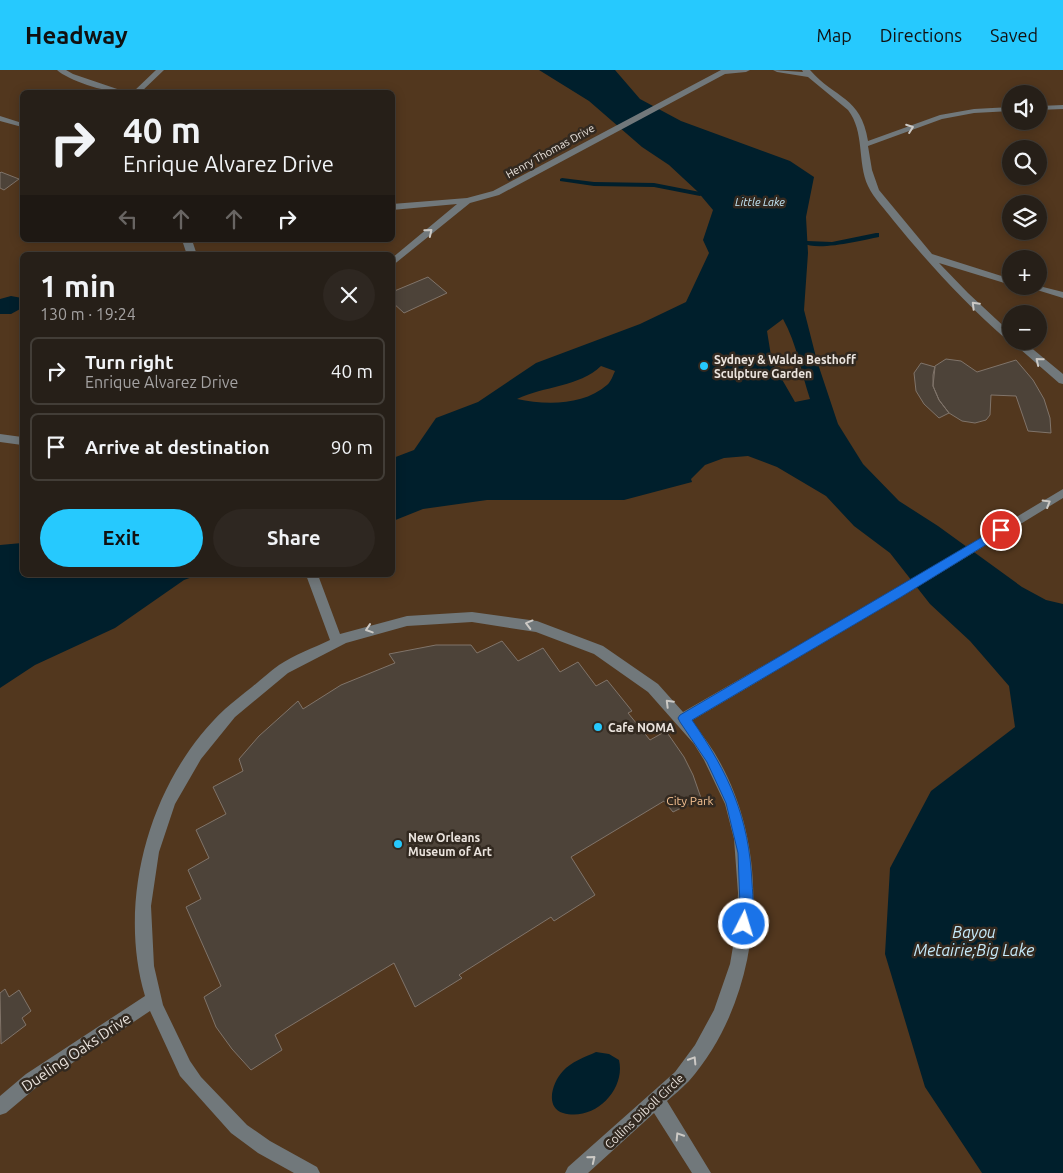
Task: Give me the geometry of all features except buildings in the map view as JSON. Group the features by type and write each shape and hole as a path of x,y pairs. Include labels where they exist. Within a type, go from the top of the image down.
{"street":[{"path":"62,70 70,76 116,90"},
{"path":"139,90 160,70"},
{"path":"726,71 746,70"},
{"path":"777,70 808,72 849,105 857,117 872,186 925,255 1002,330"},
{"name":"Henry Thomas Drive","path":"395,261 467,201 496,193 615,128 667,103 726,71"},
{"path":"1047,108 1063,107"},
{"path":"864,145 940,117 974,111 1002,109"},
{"path":"0,118 20,124"},
{"path":"395,207 467,201"},
{"path":"925,255 1002,279"},
{"path":"1047,291 1063,296"},
{"path":"1027,350 1063,380"},
{"path":"0,438 20,441"},
{"path":"684,718 897,594 1063,493"},
{"path":"313,577 336,640"},
{"name":"Collins Diboll Circle","path":"312,1173 246,1136 194,1080 188,1073 153,1000 142,941 144,883 157,828 180,777 211,732 248,694 290,663 336,640 382,625 430,617 477,616 524,622 569,636 611,657 650,684 684,718 712,758 732,803 744,853 747,906 740,960 721,1015 684,1074 610,1144 574,1173"},
{"name":"Dueling Oaks Drive","path":"0,1107 32,1080 153,1000"},
{"path":"656,1100 702,1173"}],"green space":[{"name":"City Park","path":"0,70 1063,70 1063,1173 0,1173"}],"water":[{"name":"Bayou Metairie;Big Lake","path":"539,70 615,70 640,99 681,121 790,161 814,177 806,217 808,253 804,310 817,361 838,424 863,464 899,501 938,526 1022,587 1046,600 1063,604 1063,1173 982,1173 925,1087 885,954 890,868 931,791 1015,727 1009,686 970,641 930,604 890,553 854,526 826,496 777,467 748,456 724,458 705,465 691,479 692,482 624,500 487,500 423,509 395,520 395,457 414,450 436,418 478,402 536,363 640,324 686,302 709,253 703,240 713,210 697,191 669,165 642,147 589,101","holes":["783,319 795,348 810,399 795,402 772,362 767,331","601,366 615,371 607,385 587,397 551,403 517,399 572,382 592,373"]},
{"path":"11,296 20,298 20,309 11,314 0,314 0,299"},
{"path":"20,543 20,577 192,577 184,580 115,628 35,665 0,688 0,545"},
{"path":"596,1052 609,1054 619,1060 618,1082 613,1092 596,1108 586,1113 575,1115 557,1110 552,1100 552,1094 559,1075 578,1060"}],"waterway":[{"path":"562,180 594,184 654,185 700,194"},
{"path":"807,243 832,244 876,235"}],"place":[{"name":"Sydney & Walda Besthoff Sculpture Garden","path":"704,366"},
{"name":"Cafe NOMA","path":"598,727"},
{"name":"New Orleans Museum of Art","path":"398,844"}],"route":[{"path":"744,924 747,906 744,853 732,803 712,758 684,718 897,594 1001,530"}],"water label":[{"name":"Little Lake","path":"760,202"}]}
